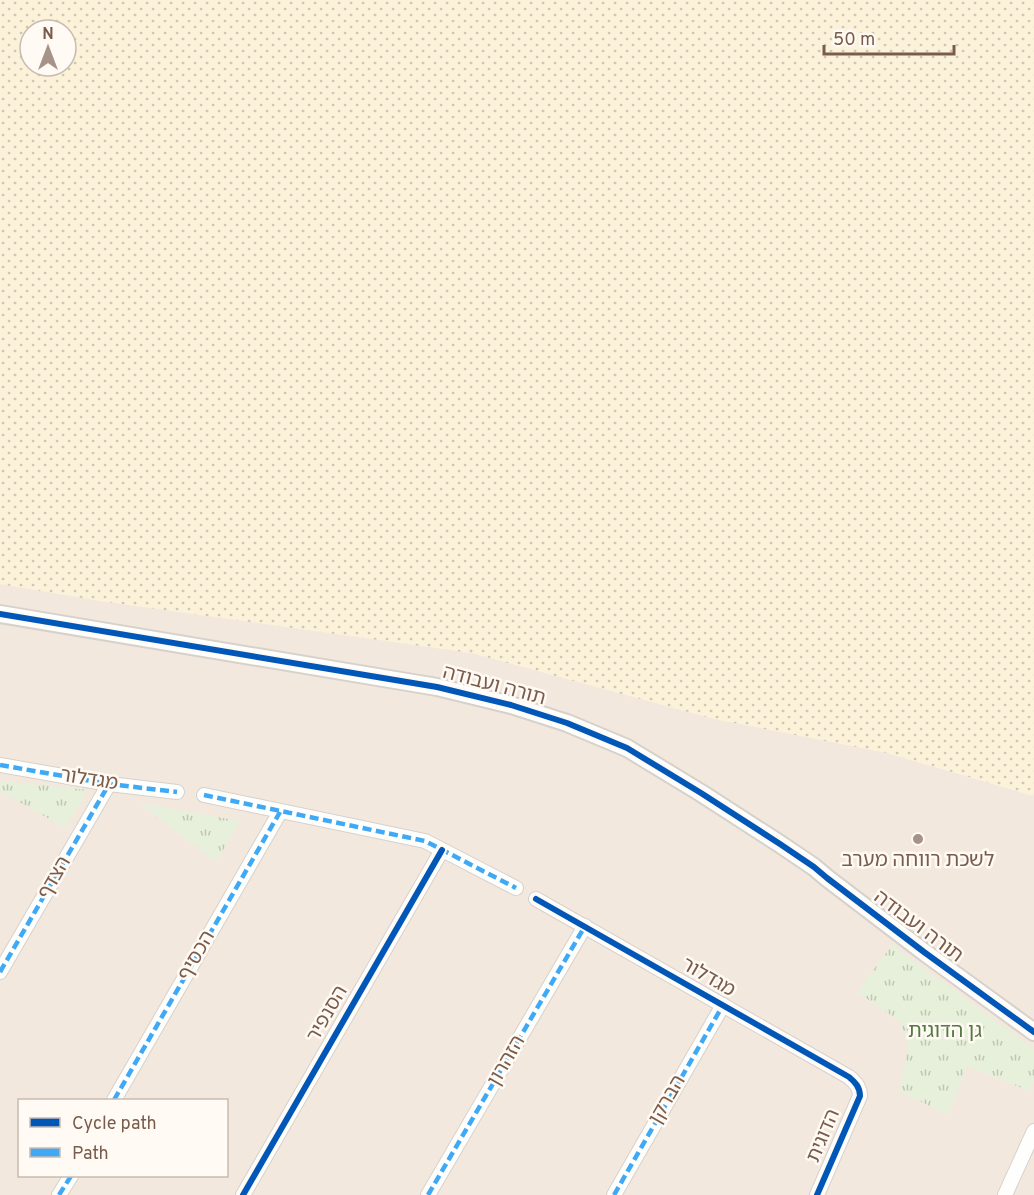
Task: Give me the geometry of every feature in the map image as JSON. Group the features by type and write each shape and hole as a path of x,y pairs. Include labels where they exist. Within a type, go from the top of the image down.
{"street":[{"name":"תורה ועבודה","path":"0,614 437,687 511,705 627,748 814,867 924,952 1034,1032"},
{"name":"מגדלור","path":"0,765 109,784 177,792"},
{"name":"הצדף","path":"0,972 109,784"},
{"path":"204,795 424,841 516,888"},
{"name":"הכסיף","path":"115,1099 280,812"},
{"name":"הסנפיר","path":"243,1195 442,850"},
{"name":"מגדלור","path":"536,899 849,1077 860,1091"},
{"name":"הזהרון","path":"428,1195 585,926"},
{"name":"הברקן","path":"614,1195 723,1005"},
{"name":"הדוגית","path":"816,1195 860,1096 860,1091"},
{"path":"1005,1195 1034,1131"},
{"path":"59,1195 70,1177"}],"shaded area":[{"path":"0,566 417,627 887,753 1034,796 1034,1195 0,1195"}],"green space":[{"path":"0,781 88,790 65,828 0,791"},
{"path":"139,803 240,821 216,862"},
{"name":"גן הדוגית","path":"892,945 1034,1049 1034,1080 1029,1091 967,1066 948,1115 899,1091 908,1049 901,1022 857,992"}],"sand":[{"path":"0,0 1034,0 1034,796 887,753 714,719 471,653 100,601 0,584"}],"marked path":[{"path":"0,765 109,784 177,792"},
{"path":"0,972 109,784"},
{"path":"204,795 425,841 516,888"},
{"path":"115,1099 280,812"},
{"path":"428,1195 585,926"},
{"path":"614,1195 723,1005"},
{"path":"59,1195 70,1177"}],"cycle path":[{"path":"0,614 437,687 511,705 567,723 627,748 780,844 1034,1032"},
{"path":"243,1195 442,850"},
{"path":"536,899 853,1081 858,1087 860,1096 817,1195"}],"place":[{"name":"לשכת רווחה מערב","path":"918,839"}]}
